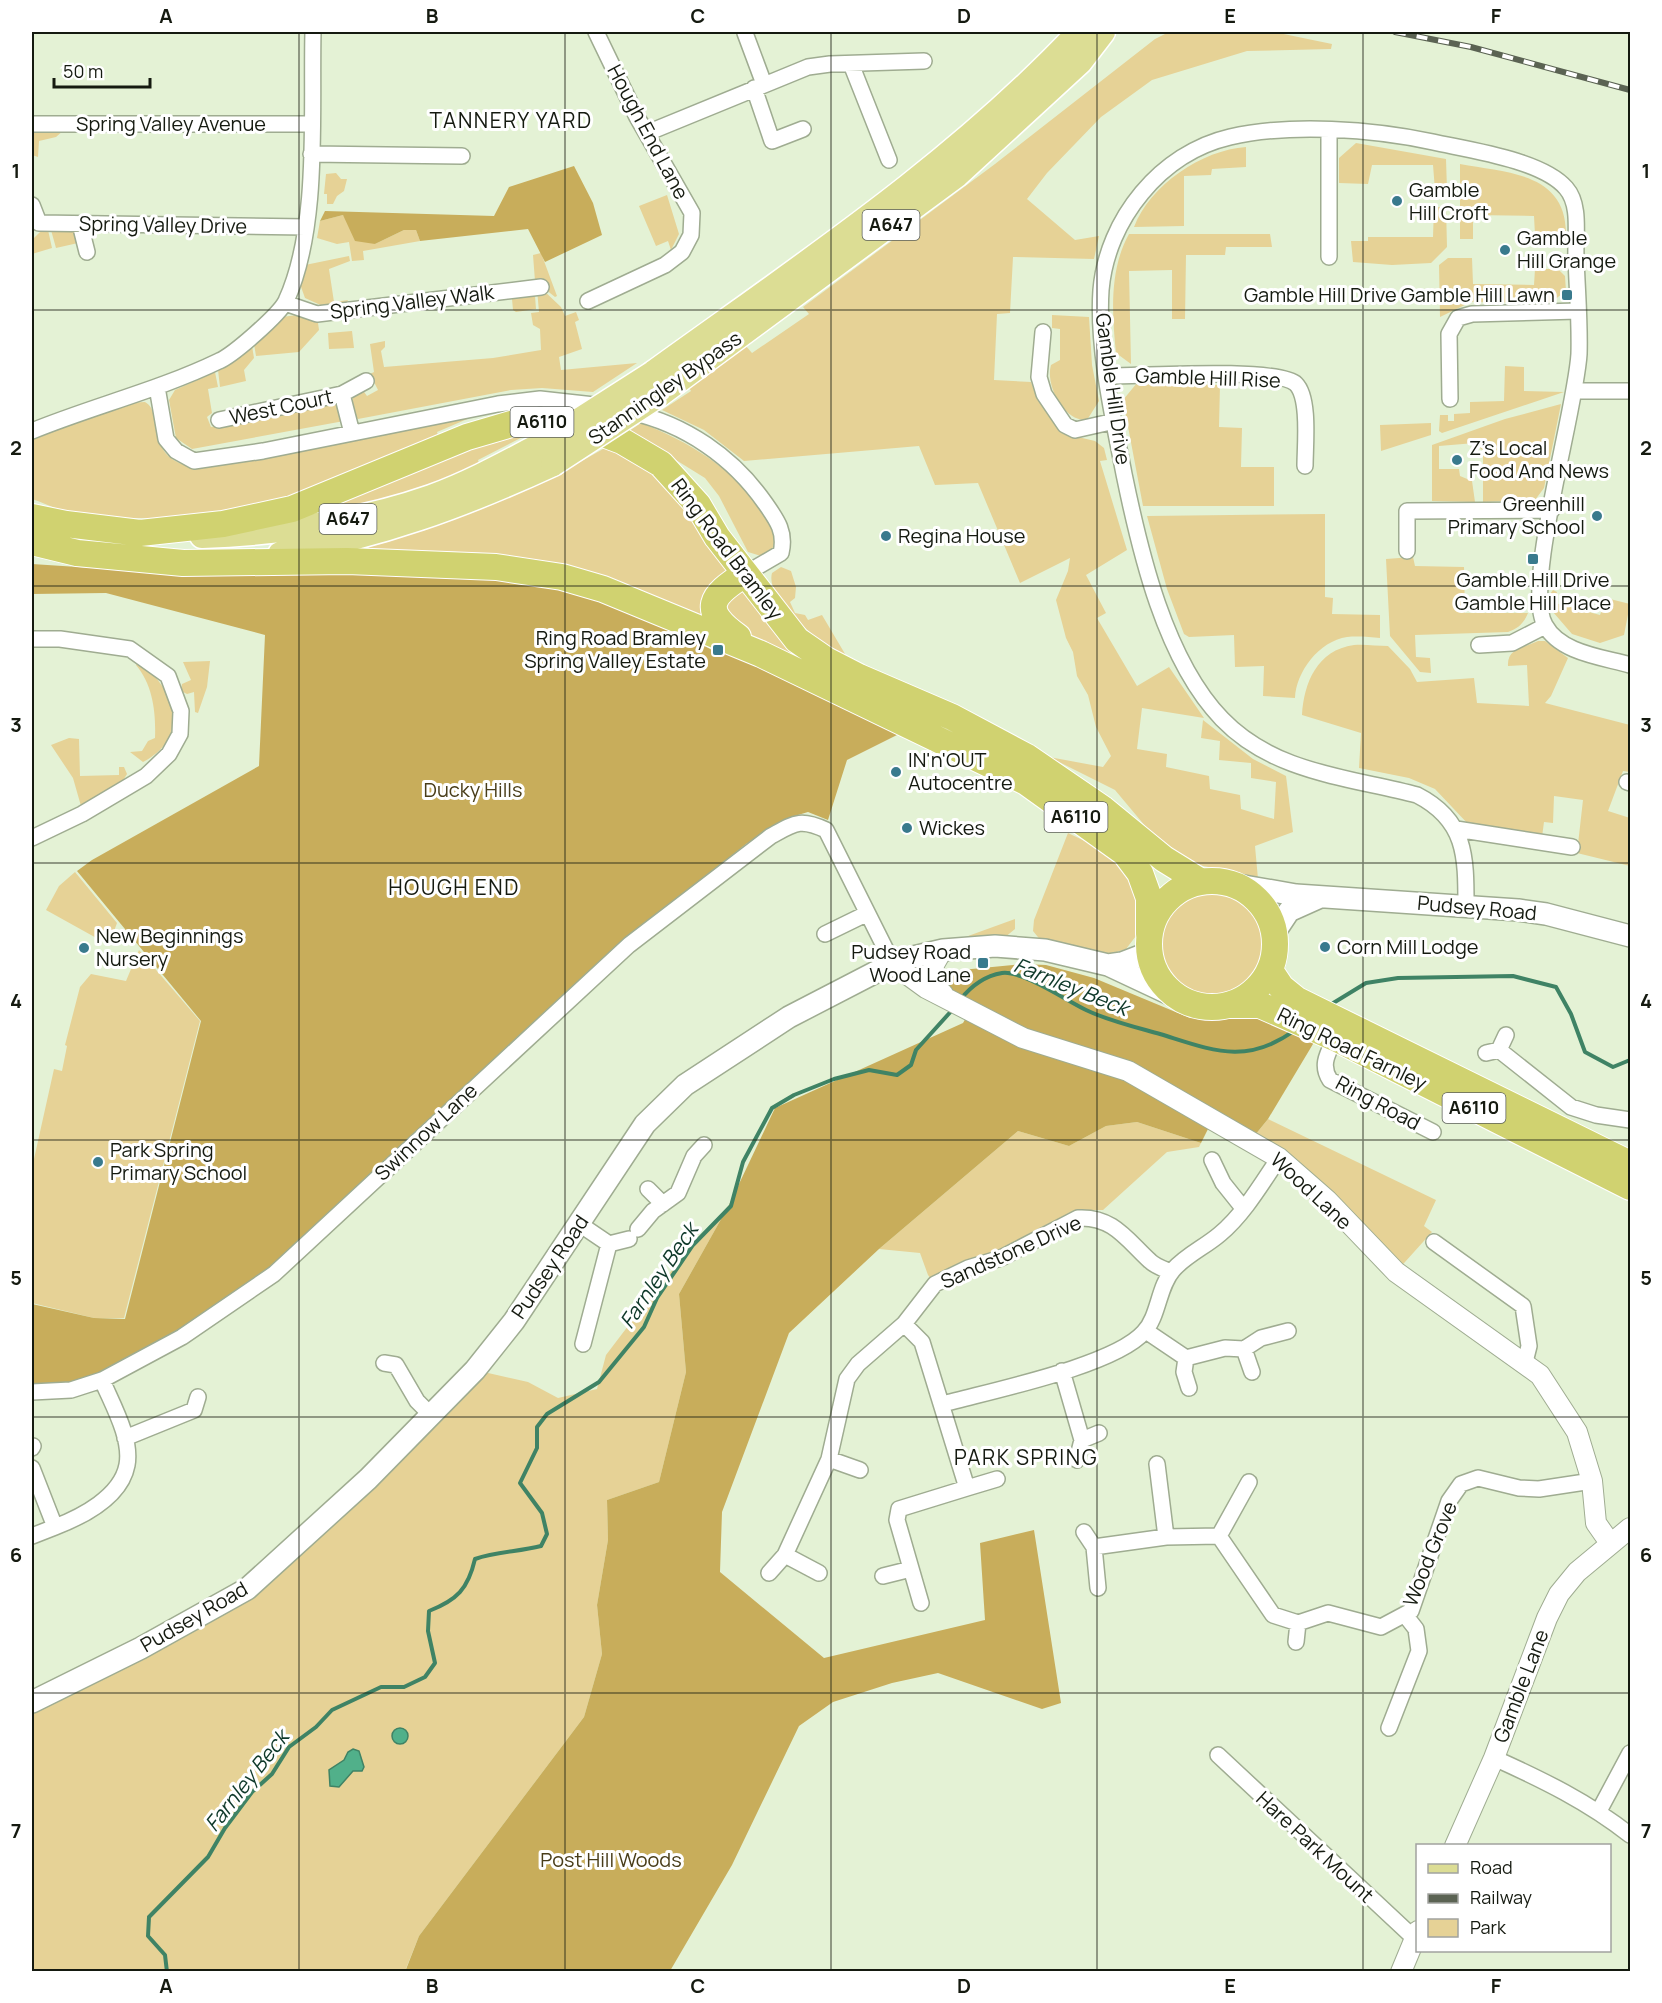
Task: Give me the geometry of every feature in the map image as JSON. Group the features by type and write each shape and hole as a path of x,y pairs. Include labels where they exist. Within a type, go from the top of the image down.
{"highway":[{"name":"Ring Road Bramley","path":"140,533 223,524 292,509 467,437 525,420 577,424 622,441 661,464 698,505 717,537 797,640 859,677 952,717 1027,757 1103,809 1164,859 1198,880"},
{"name":"Stanningley Bypass","path":"32,517 66,524 140,533"},
{"name":"Stanningley Bypass","path":"32,542 77,553 183,562 238,562"},
{"name":"A6110","path":"238,562 438,563 496,567 562,577 603,589 761,654 1026,782 1079,819 1125,853 1140,873 1149,898 1149,943 1155,975 1174,996 1207,1009 1231,1005 1257,991 1271,972"},
{"name":"A6110","path":"745,574 717,594 712,605 714,616 722,626 761,654"},
{"name":"A6110","path":"1198,880 1238,885"},
{"path":"1149,943 1163,902 1176,890 1198,880"},
{"path":"1238,885 1259,898 1272,925 1275,946 1271,972"},
{"name":"Ring Road Farnley","path":"1271,972 1281,987 1289,1007"},
{"name":"Ring Road Farnley","path":"1231,1005 1289,1007 1329,1029 1367,1044 1630,1164"},
{"name":"Ring Road Farnley","path":"1367,1044 1630,1187"}],"main road":[{"name":"A647","path":"1031,83 1068,32"},
{"name":"Stanningley Bypass","path":"656,384 892,201 1031,83 1079,32"},
{"name":"Stanningley Bypass","path":"238,562 346,542 426,518 492,492 656,384 957,175 1080,62 1103,32"},
{"name":"A647","path":"1080,62 1115,32"},
{"name":"Stanningley Bypass","path":"140,533 189,536 263,534 375,514 432,497 487,473 548,454"},
{"name":"Pudsey Road","path":"1238,885 1321,897 1466,906 1546,914 1630,936"},
{"name":"Pudsey Road","path":"1274,935 1289,911 1321,897"},
{"name":"Pudsey Road","path":"1108,965 1122,963 1149,943"},
{"name":"Pudsey Road","path":"32,1702 141,1648 247,1590 368,1479 475,1370 508,1328 645,1124 685,1085 789,1017 893,964 943,950 995,946 1046,950 1108,965 1174,996"}],"street":[{"path":"32,431 107,398 157,387 222,360 243,335 275,316 285,303 300,262 306,227 311,154 313,32"},
{"name":"Hough End Lane","path":"588,301 665,265 682,252 691,235 692,213 646,132 596,32"},
{"path":"745,33 772,141 803,129"},
{"path":"646,132 808,68 924,61"},
{"path":"851,64 889,160"},
{"name":"Spring Valley Avenue","path":"32,124 311,124"},
{"name":"Gamble Hill Drive","path":"1466,906 1466,861 1456,829 1434,804 1417,795 1290,765 1269,755 1222,719 1197,686 1179,654 1156,596 1131,511 1101,327 1102,287 1108,257 1130,207 1152,181 1178,160 1230,137 1281,130 1329,131 1431,142 1542,170 1566,187 1574,206 1579,355 1538,606 1545,626"},
{"path":"1329,131 1329,257"},
{"path":"311,154 462,156"},
{"name":"Spring Valley Drive","path":"32,205 35,228 80,224 306,227"},
{"path":"80,224 87,252"},
{"name":"Spring Valley Walk","path":"285,303 317,314 355,307 541,287"},
{"path":"1450,399 1449,334 1458,318 1472,314 1578,310"},
{"path":"1043,332 1039,377 1044,394 1065,425 1075,430 1115,421"},
{"name":"Gamble Hill Rise","path":"1108,376 1222,374 1287,378 1297,385 1302,394 1305,421 1305,466"},
{"name":"West Court","path":"219,420 342,394 366,381"},
{"path":"157,387 166,439 176,451 194,461 263,451 498,404 540,399 602,406 655,417 705,443 747,478 775,518 785,539 781,553 745,574"},
{"path":"1574,392 1630,391"},
{"name":"West Court","path":"342,394 352,433"},
{"path":"1407,551 1407,511 1552,510"},
{"path":"1479,645 1512,643 1545,626 1558,641 1575,649 1630,665"},
{"path":"32,639 60,639 130,649 168,676 181,711 180,734 175,744 169,754 146,776 82,814 32,838"},
{"name":"Swinnow Lane","path":"32,1392 71,1390 102,1380 182,1337 274,1274 629,945 771,836 795,822 809,822 826,830 866,914"},
{"path":"1456,829 1572,847"},
{"path":"825,934 866,914 893,964"},
{"path":"943,950 930,970 930,977 936,989 945,996"},
{"name":"Wood Lane","path":"893,964 926,988 1023,1038 1128,1071 1279,1158 1327,1200 1396,1272 1525,1362 1540,1375 1576,1432 1592,1481 1596,1522 1610,1543"},
{"name":"Ring Road","path":"1329,1029 1324,1071 1330,1080 1433,1132"},
{"path":"1506,1035 1493,1052 1571,1107 1596,1115 1630,1120"},
{"path":"609,1244 634,1234 663,1204 678,1193 694,1156 704,1145"},
{"path":"943,1404 1062,1371 1111,1355 1131,1344 1146,1331 1171,1272 1195,1250 1220,1234 1243,1208 1279,1158"},
{"path":"1212,1160 1223,1183 1243,1208"},
{"path":"648,1189 663,1204"},
{"name":"Sandstone Drive","path":"769,1574 784,1554 829,1459 847,1379 858,1364 904,1324 935,1284 968,1268 1001,1258 1078,1218 1091,1218 1110,1223 1127,1236 1151,1263 1171,1272"},
{"path":"578,1223 609,1244"},
{"path":"1434,1242 1522,1306 1529,1346 1525,1362"},
{"path":"583,1344 609,1244"},
{"path":"904,1324 922,1342 968,1488"},
{"path":"1146,1331 1186,1358 1225,1348 1244,1349 1261,1338 1288,1330"},
{"path":"1244,1349 1251,1372"},
{"path":"1186,1358 1184,1372 1189,1389"},
{"path":"384,1363 396,1365 417,1401 430,1414"},
{"path":"1062,1371 1082,1440 1077,1460"},
{"path":"32,1536 78,1518 97,1506 116,1486 127,1465 125,1438 102,1380"},
{"path":"125,1438 194,1410 198,1397"},
{"path":"1082,1440 1099,1433"},
{"path":"829,1459 860,1470"},
{"path":"1157,1464 1166,1537"},
{"path":"32,1468 55,1527"},
{"name":"Wood Grove","path":"1298,1623 1328,1613 1381,1627 1411,1611 1449,1501 1461,1484 1478,1478 1519,1488 1539,1489 1592,1481"},
{"path":"921,1604 897,1520 899,1509 997,1479"},
{"path":"1219,1536 1250,1482"},
{"name":"Gamble Lane","path":"1455,1844 1494,1758 1547,1618 1559,1594 1577,1572 1630,1528"},
{"path":"1084,1532 1094,1547 1098,1588"},
{"path":"1094,1547 1166,1537 1219,1536"},
{"path":"1219,1536 1273,1616 1298,1623 1296,1642"},
{"path":"784,1554 819,1573"},
{"path":"883,1576 911,1569"},
{"name":"Wood Grove","path":"1389,1728 1419,1651 1416,1629 1405,1615"},
{"path":"1599,1811 1630,1753"},
{"name":"Hare Park Mount","path":"1218,1755 1416,1935"},
{"path":"1494,1758 1559,1787 1599,1811 1630,1835"},
{"path":"1401,1971 1416,1935"}],"green space":[{"path":"1169,32 1274,32 1332,44 1331,49 1247,51 1152,80 1101,117 1047,173 1027,199 1075,240 1099,236 1094,259 1013,257 1010,313 997,314 994,380 1031,382 1037,399 1061,433 1095,441 1104,448 1107,460 1100,461 1127,550 1086,575 1106,613 1097,618 1137,686 1169,667 1204,718 1142,708 1137,749 1167,754 1166,767 1209,776 1210,789 1240,795 1241,809 1274,819 1276,782 1251,778 1251,763 1219,760 1220,741 1201,738 1203,720 1253,759 1286,776 1293,832 1255,846 1258,879 1241,873 1203,866 1186,859 1146,827 1115,790 1049,757 1103,767 1111,756 1096,727 1088,695 1077,676 1073,652 1066,638 1056,600 1068,571 1070,558 1020,583 978,483 935,485 919,446 744,461 704,430 662,410 691,391 688,386 745,345 752,353 809,314 803,307 995,164 1155,39"},
{"path":"32,130 64,130 56,137 39,141 38,157 32,155"},
{"path":"1356,143 1446,159 1447,190 1435,190 1433,165 1372,165 1368,184 1339,183 1339,158"},
{"path":"1246,147 1246,167 1212,169 1211,175 1184,176 1184,226 1134,227 1152,197 1180,172 1212,155"},
{"path":"1460,164 1514,174 1531,179 1545,187 1556,198 1563,214 1566,234 1535,235 1534,216 1473,215 1473,239 1460,239"},
{"path":"574,166 593,203 602,235 545,262 528,229 420,241 416,230 404,230 375,244 355,241 343,215 320,221 325,211 494,216 509,187"},
{"path":"336,173 341,179 347,179 344,191 337,196 333,204 327,204 327,194 324,194 326,174"},
{"path":"667,195 679,234 671,250 668,241 656,246 639,206"},
{"path":"1434,207 1446,207 1447,247 1431,263 1392,265 1353,262 1351,241 1368,241 1368,237 1433,237"},
{"path":"343,215 375,244 404,230 416,230 420,241 363,251 364,260 352,261 349,242 337,244 317,238 320,221"},
{"path":"48,230 52,248 32,254 32,240 40,232"},
{"path":"51,230 76,231 78,243 56,248"},
{"path":"1129,234 1270,234 1272,247 1226,247 1225,255 1186,255 1185,319 1172,319 1172,270 1129,271 1131,364 1116,353 1113,308 1118,262"},
{"path":"541,253 557,296 555,297 535,281 533,255"},
{"path":"349,256 350,261 329,269 334,302 348,300 347,302 325,307 305,298 300,284 305,265"},
{"path":"1448,258 1472,258 1473,284 1534,285 1535,269 1558,269 1565,276 1566,291 1550,303 1471,302 1440,317 1439,265"},
{"path":"541,288 561,307 565,316 576,312 579,320 575,322 582,349 559,357 561,370 637,363 593,392 542,388 511,390 358,419 355,416 352,395 362,389 367,396 378,390 370,374 374,372 370,344 385,341 385,347 381,351 384,367 493,358 541,350 540,329 533,325 531,313 539,312 537,289"},
{"path":"535,296 536,309 516,312 513,310 512,299"},
{"path":"297,315 318,323 319,330 299,352 256,356 254,344 282,317"},
{"path":"1052,315 1089,317 1092,365 1099,401 1087,420 1071,415 1058,401 1054,392 1050,373 1051,365 1060,360 1060,329 1052,328"},
{"path":"352,331 354,348 329,349 328,333"},
{"path":"252,346 254,358 244,370 246,381 220,387 218,370"},
{"path":"1505,366 1524,367 1524,391 1564,392 1442,433 1439,431 1440,415 1448,415 1448,421 1454,421 1454,414 1470,413 1470,402 1504,401"},
{"path":"215,372 218,387 208,389 212,413 207,417 211,427 330,399 338,401 344,421 192,449 176,438 169,400 175,390"},
{"path":"1137,383 1220,385 1219,427 1242,428 1241,467 1274,467 1274,506 1143,506 1123,400"},
{"path":"145,402 151,408 154,416 162,448 170,458 183,464 203,468 479,414 437,432 439,438 345,480 284,499 224,512 161,518 100,516 70,512 32,499 32,439 127,403"},
{"path":"1561,404 1544,488 1535,500 1483,502 1483,451 1475,443 1439,446 1439,469 1459,469 1460,476 1472,481 1475,502 1432,501 1432,445 1505,419"},
{"path":"641,423 699,451 732,477 761,509 772,528 775,541 772,549 761,556 748,552 719,496 705,478 629,431"},
{"path":"1431,423 1431,435 1381,451 1380,425"},
{"path":"540,428 478,460 480,467 357,511 278,517 469,443"},
{"path":"613,443 652,467 736,573 713,626 534,561 483,553 433,551 368,553 369,545 432,526 495,502 555,475"},
{"path":"1325,514 1325,597 1333,598 1332,614 1380,615 1380,638 1347,637 1337,640 1327,645 1311,659 1300,678 1295,698 1263,696 1264,666 1235,667 1234,635 1189,637 1184,634 1167,589 1147,516"},
{"path":"1413,557 1415,566 1464,567 1465,613 1528,613 1523,623 1508,632 1415,635 1416,657 1430,658 1431,673 1420,672 1390,636 1386,559"},
{"name":"Ducky Hills","path":"32,564 185,574 267,572 499,576 570,592 658,621 712,650 758,663 905,731 847,760 828,820 808,812 788,818 746,844 627,941 507,1048 266,1271 152,1348 100,1373 69,1383 32,1386 32,1304 94,1318 125,1319 201,1021 77,871 92,860 259,766 265,635 106,593 32,594"},
{"path":"781,567 791,571 796,587 795,598 790,602 795,613 805,615 808,620 822,615 851,664 829,648 788,611 772,585 772,573"},
{"path":"742,585 771,620 959,727 1021,770 939,725 821,674 786,651 729,627 722,607"},
{"path":"1553,590 1557,592 1555,603 1600,615 1606,598 1630,604 1624,635 1600,643 1572,634 1553,612 1550,594"},
{"path":"1538,641 1545,641 1568,658 1551,696 1545,703 1630,725 1630,772 1623,771 1608,811 1630,818 1630,866 1577,853 1583,800 1554,796 1553,823 1544,822 1542,837 1469,825 1435,789 1409,778 1359,768 1361,733 1302,715 1306,691 1315,670 1331,654 1341,648 1354,645 1388,646 1410,669 1417,682 1474,678 1477,703 1529,706 1527,665 1508,666 1508,660 1517,649"},
{"path":"210,661 207,687 198,713 195,712 194,692 187,694 181,691 182,684 191,680 183,662"},
{"path":"138,662 162,685 173,712 173,726 168,739 158,752 143,762 130,752 142,751 148,741 155,738 155,719 150,690 136,665"},
{"path":"69,738 79,739 80,776 119,775 119,767 124,767 127,774 122,782 81,806 73,778 51,745"},
{"path":"1068,833 1112,854 1138,888 1139,932 1126,949 1107,955 1042,942 1033,931 1034,920"},
{"path":"75,872 117,923 109,945 46,910 59,886"},
{"path":"1209,889 1230,893 1247,905 1259,922 1263,943 1259,964 1247,981 1230,993 1209,997 1188,993 1171,981 1159,964 1155,943 1159,922 1171,905 1188,893"},
{"path":"1015,919 1015,929 1004,938 946,944"},
{"name":"Park Spring Primary School","path":"139,950 200,1021 124,1318 94,1318 32,1303 32,1168 54,1069 62,1071 67,1046 65,1045 80,987 91,974 126,981"},
{"name":"Post Hill Woods","path":"1022,964 1046,965 1094,978 1190,1018 1217,1019 1253,1012 1316,1039 1268,1119 1251,1140 1212,1121 1201,1143 1137,1122 1106,1126 1069,1146 1018,1131 879,1249 789,1333 722,1512 720,1572 824,1658 985,1620 980,1543 1034,1530 1061,1703 1042,1709 938,1673 892,1683 833,1702 799,1726 732,1865 670,1971 405,1972 419,1936 584,1717 602,1654 597,1605 608,1540 607,1500 659,1482 686,1372 679,1294 729,1205 775,1108 963,1023 975,1002 950,988 942,974 951,971"},
{"path":"1268,1119 1436,1200 1424,1226 1432,1232 1396,1272 1251,1140"},
{"path":"1137,1122 1201,1143 1199,1147 1167,1152 1103,1210 1084,1210 1078,1218 935,1284 928,1275 920,1253 879,1249 1018,1131 1069,1146 1106,1126"},
{"path":"729,1205 679,1294 686,1372 659,1482 607,1500 608,1540 597,1605 602,1654 584,1717 419,1936 405,1971 32,1971 32,1702 247,1589 475,1370 528,1382 558,1398 597,1389 606,1355 660,1284"}],"shaded area":[{"path":"397,1728 403,1728 408,1736 406,1742 397,1744 392,1739 392,1733"},
{"path":"353,1749 359,1751 364,1767 362,1771 353,1771 339,1787 330,1786 329,1770 344,1760 348,1752"}],"waterway":[{"name":"Farnley Beck","path":"960,1000 973,986 984,979 995,974 1011,973 1032,981 1086,1010 1122,1024 1213,1049 1229,1052 1261,1048 1295,1030"},
{"name":"Farnley Beck","path":"1330,1005 1366,983 1398,978 1513,976 1556,987 1571,1014 1585,1052 1613,1067 1630,1060"},
{"name":"Farnley Beck","path":"167,1972 165,1955 148,1936 149,1917 208,1857 225,1828 252,1792 272,1774 289,1747 316,1727 332,1710 381,1687 404,1687 425,1677 435,1663 428,1631 429,1611 454,1598 460,1592 469,1578 475,1559 491,1554 541,1546 547,1534 542,1513 520,1483 537,1448 537,1427 547,1414 599,1382 644,1327 657,1298 693,1245 731,1206 743,1162 772,1108 794,1095 834,1079 869,1070 897,1075 911,1065 916,1050 954,1008"}],"railway":[{"path":"1395,32 1471,47 1630,90"}],"place":[{"name":"Gamble Hill Croft","path":"1397,201"},
{"name":"Gamble Hill Grange","path":"1505,250"},
{"name":"Gamble Hill Drive Gamble Hill Lawn","path":"1567,295"},
{"name":"Z's Local Food And News","path":"1457,460"},
{"name":"Greenhill Primary School","path":"1597,516"},
{"name":"Regina House","path":"886,536"},
{"name":"Gamble Hill Drive Gamble Hill Place","path":"1533,559"},
{"name":"Ring Road Bramley Spring Valley Estate","path":"718,650"},
{"name":"IN'n'OUT Autocentre","path":"896,772"},
{"name":"Wickes","path":"907,828"},
{"name":"Corn Mill Lodge","path":"1325,947"},
{"name":"New Beginnings Nursery","path":"84,948"},
{"name":"Pudsey Road Wood Lane","path":"983,963"},
{"name":"Park Spring Primary School","path":"98,1162"}],"district":[{"name":"TANNERY YARD","path":"511,121"},
{"name":"HOUGH END","path":"454,888"},
{"name":"PARK SPRING","path":"1026,1458"}]}
